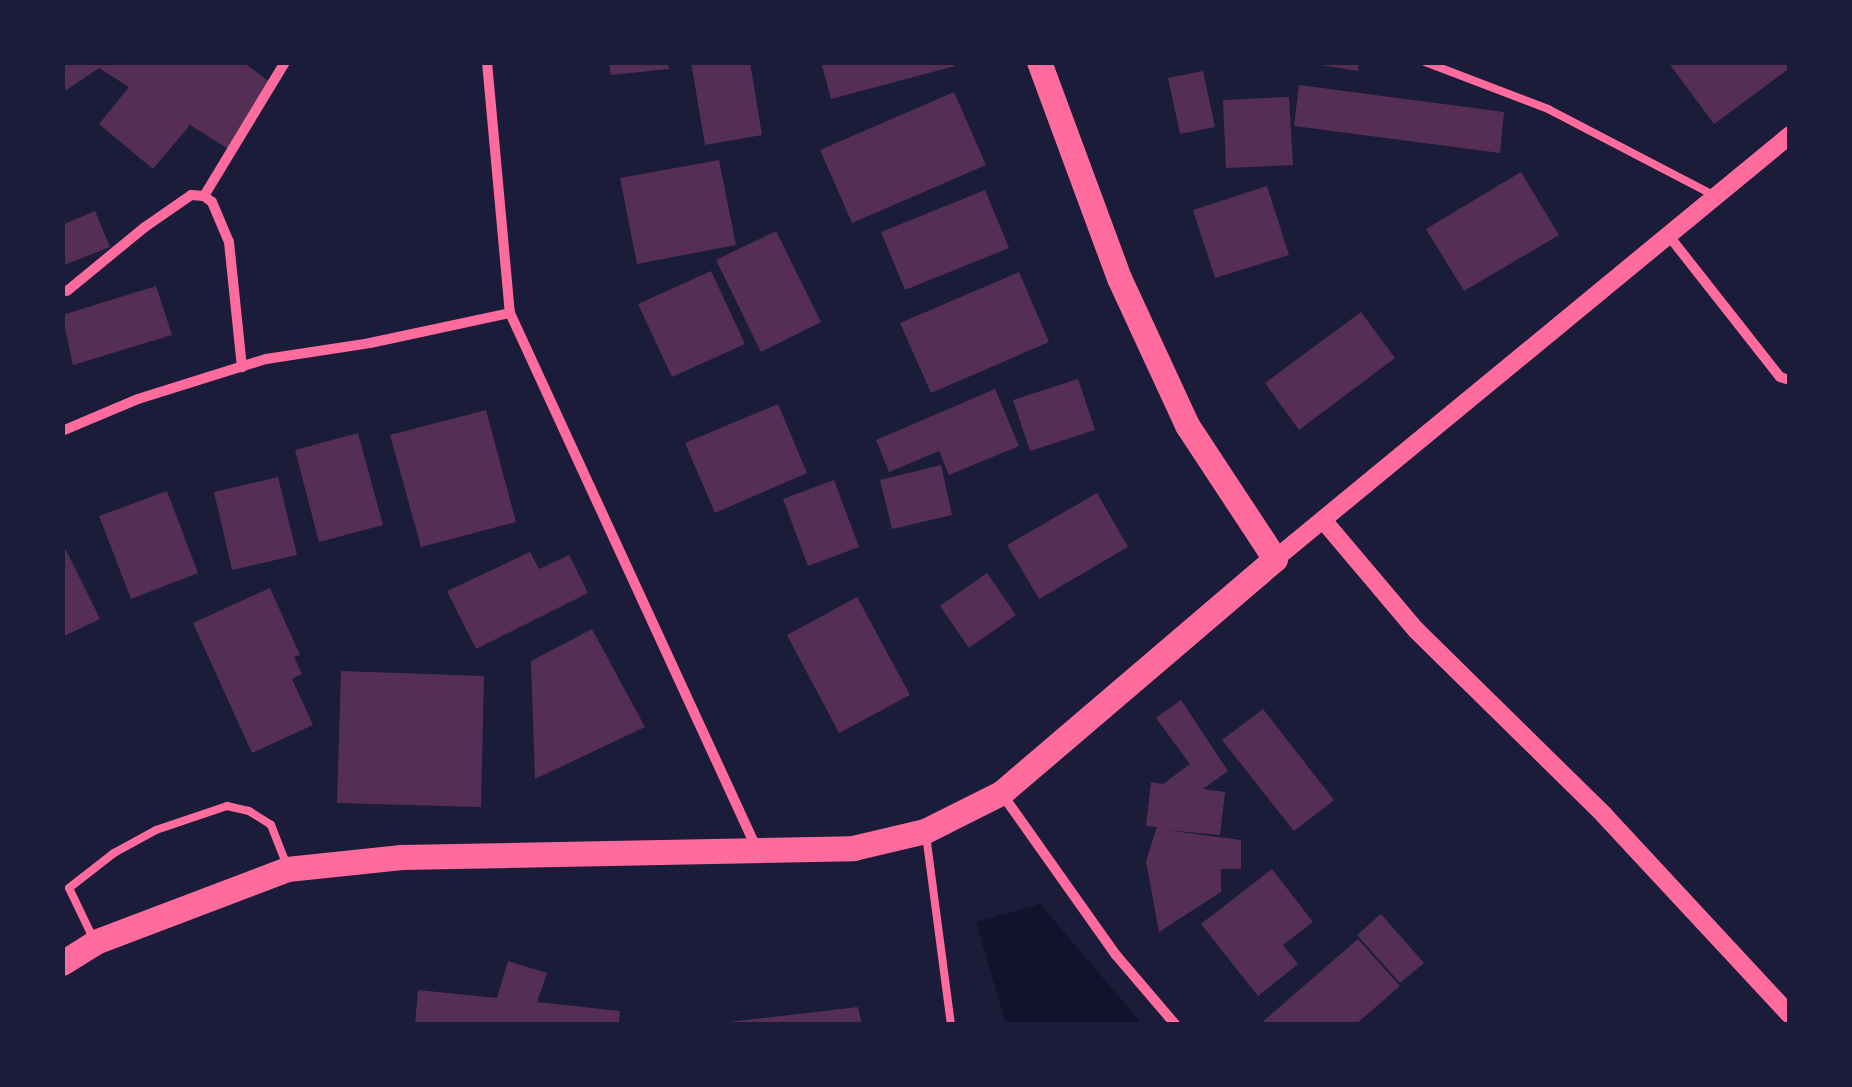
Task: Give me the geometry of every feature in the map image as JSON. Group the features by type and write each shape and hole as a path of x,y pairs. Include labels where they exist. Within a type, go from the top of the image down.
{"main road":[{"path":"62,963 95,942 287,869 402,857 853,848 925,831 1001,793 1275,559 1187,426 1119,278 1040,62"}],"street":[{"path":"204,196 285,62"},
{"path":"487,62 510,313 758,852"},
{"path":"1275,559 1790,135"},
{"path":"67,292 191,195 204,196 212,202 229,242 242,367"},
{"path":"1669,236 1780,377 1790,380"},
{"path":"62,432 138,399 242,367 510,313"},
{"path":"1324,520 1416,630 1604,815 1790,1015"},
{"path":"1001,793 1116,955 1174,1024"}],"lane":[{"path":"1425,62 1548,109 1718,198"},
{"path":"95,942 66,889 156,830 227,806 249,811 271,825 287,869"},
{"path":"925,831 951,1024"}],"shaded area":[{"path":"1040,904 1142,1024 1006,1024 976,922"}],"building":[{"path":"62,62 243,62 271,83 230,150 190,125 153,169 99,124 129,87 99,68 62,93"},
{"path":"609,62 668,62 669,69 611,75"},
{"path":"691,62 750,62 762,135 705,145"},
{"path":"821,62 954,62 955,66 831,99"},
{"path":"1303,62 1359,62 1358,71"},
{"path":"1668,62 1790,62 1790,68 1714,124"},
{"path":"1203,71 1215,127 1180,134 1168,78"},
{"path":"1299,85 1504,112 1500,153 1294,126"},
{"path":"954,92 986,165 852,223 820,150"},
{"path":"1289,97 1293,165 1226,168 1223,100"},
{"path":"719,160 736,245 637,264 620,178"},
{"path":"1521,172 1559,235 1464,291 1426,229"},
{"path":"1267,186 1289,255 1215,278 1193,210"},
{"path":"985,190 1009,248 905,290 881,232"},
{"path":"95,211 110,247 62,266 62,225"},
{"path":"776,231 821,322 761,352 716,260"},
{"path":"711,271 745,344 672,377 638,304"},
{"path":"1019,272 1049,342 931,393 900,323"},
{"path":"156,286 172,335 73,365 62,315"},
{"path":"1361,312 1395,358 1299,430 1265,383"},
{"path":"1078,379 1095,430 1030,451 1013,400"},
{"path":"995,389 1019,446 949,475 939,451 889,472 876,440"},
{"path":"778,404 807,473 715,513 685,443"},
{"path":"486,410 516,522 421,547 390,435"},
{"path":"358,433 383,525 319,542 295,450"},
{"path":"941,465 952,515 892,529 880,480"},
{"path":"278,477 297,555 232,570 214,492"},
{"path":"834,480 859,547 808,566 783,499"},
{"path":"167,491 198,573 131,599 99,516"},
{"path":"1097,493 1128,547 1039,599 1007,545"},
{"path":"62,542 100,619 62,637"},
{"path":"530,552 539,569 569,555 588,593 476,649 447,591"},
{"path":"987,573 1016,615 969,648 940,606"},
{"path":"270,588 300,655 294,657 302,674 292,679 313,725 252,753 193,623"},
{"path":"857,597 910,695 839,733 787,635"},
{"path":"592,629 645,727 535,779 531,661"},
{"path":"341,671 484,676 481,807 337,803"},
{"path":"1181,700 1228,771 1203,789 1225,792 1220,835 1165,830 1241,840 1241,869 1221,869 1221,892 1159,932 1146,861 1157,827 1146,826 1151,782 1163,784 1190,764 1156,718"},
{"path":"1263,709 1334,800 1294,831 1222,740"},
{"path":"1272,869 1313,922 1283,945 1298,964 1258,996 1201,924"},
{"path":"1381,914 1424,963 1400,983 1357,935"},
{"path":"1358,939 1400,986 1356,1024 1260,1024"},
{"path":"508,961 547,973 537,1002 620,1011 619,1024 415,1024 418,990 497,998"},
{"path":"858,1007 862,1024 729,1024 729,1022"}]}
